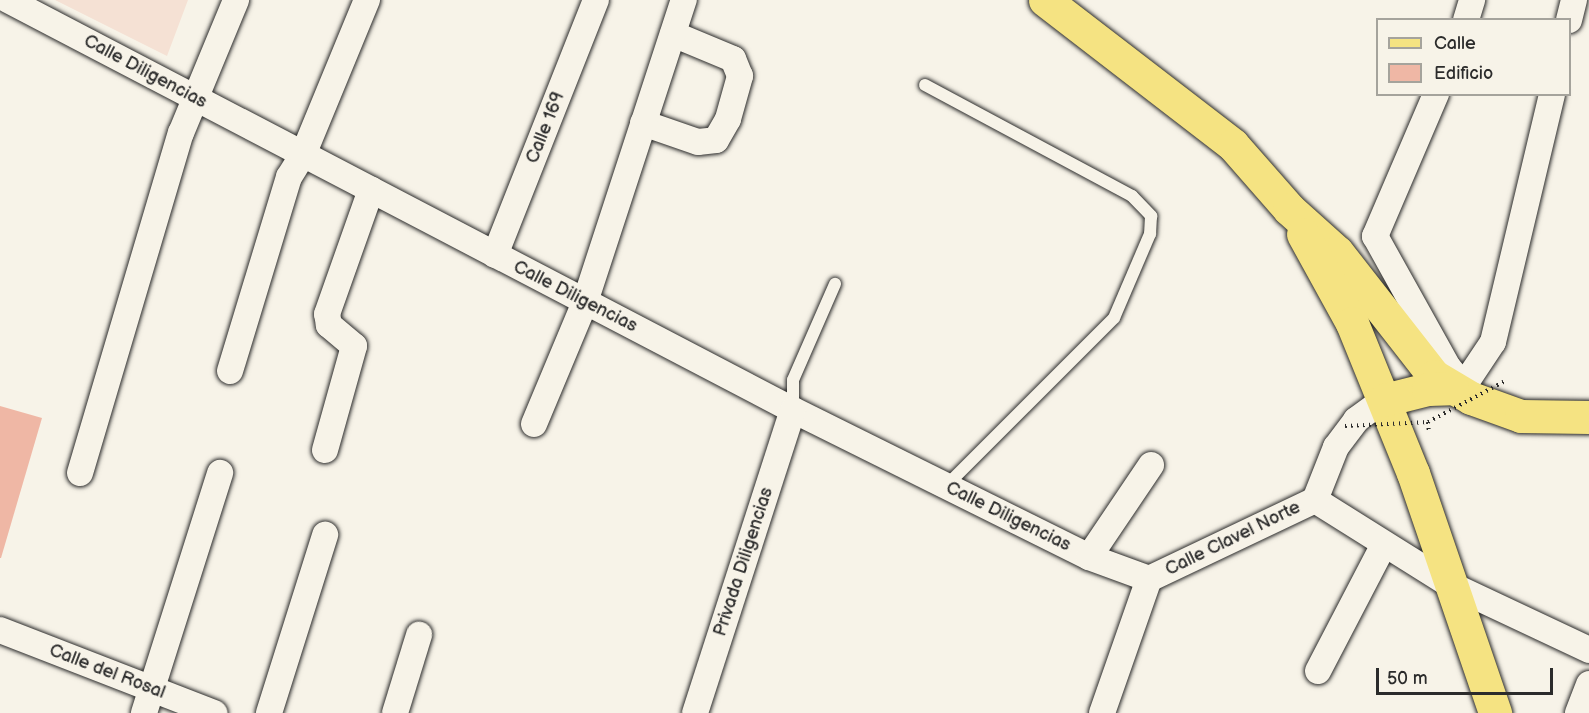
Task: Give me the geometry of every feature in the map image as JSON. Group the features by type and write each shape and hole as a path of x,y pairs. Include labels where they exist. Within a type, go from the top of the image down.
{"main road":[{"path":"1045,0 1233,145 1289,209 1337,252 1434,376 1521,416 1589,417"},
{"path":"1289,209 1352,323 1384,400 1413,473 1449,584 1495,713"},
{"path":"1384,400 1428,388 1462,390"}],"street":[{"name":"Calle Diligencias","path":"8,0 793,410 1089,557 1149,579"},
{"path":"80,473 195,98 236,0"},
{"path":"230,371 289,177 303,154 367,0"},
{"name":"Calle 169","path":"495,255 596,0"},
{"path":"534,424 585,302 684,0"},
{"path":"1467,18 1472,0"},
{"path":"1570,18 1574,0"},
{"path":"643,123 698,142 716,140 728,119 740,76 733,60 673,34"},
{"path":"1435,96 1375,236 1462,390 1493,342 1552,96"},
{"path":"325,450 354,346 329,325 327,314 371,190"},
{"name":"Calle Clavel Norte","path":"1102,713 1149,579 1315,500 1336,447 1356,420 1384,400"},
{"name":"Privada Diligencias","path":"696,713 793,410"},
{"path":"1089,557 1151,465"},
{"path":"147,701 220,472"},
{"name":"Calle Clavel Norte","path":"1315,500 1449,584 1589,650"},
{"path":"269,713 325,536"},
{"path":"1318,671 1384,544"},
{"path":"395,713 419,635"},
{"name":"Calle del Rosal","path":"3,639 147,701 214,713"},
{"path":"1578,713 1589,684"}],"lane":[{"path":"925,85 1132,196 1151,216 1150,234 1114,318 946,486"},
{"path":"793,410 793,380 835,284"}],"path":[{"path":"1345,426 1428,422 1507,380"}],"shaded area":[{"path":"55,0 188,0 167,56"}],"building":[{"path":"0,406 42,418 1,558 0,558"}]}
